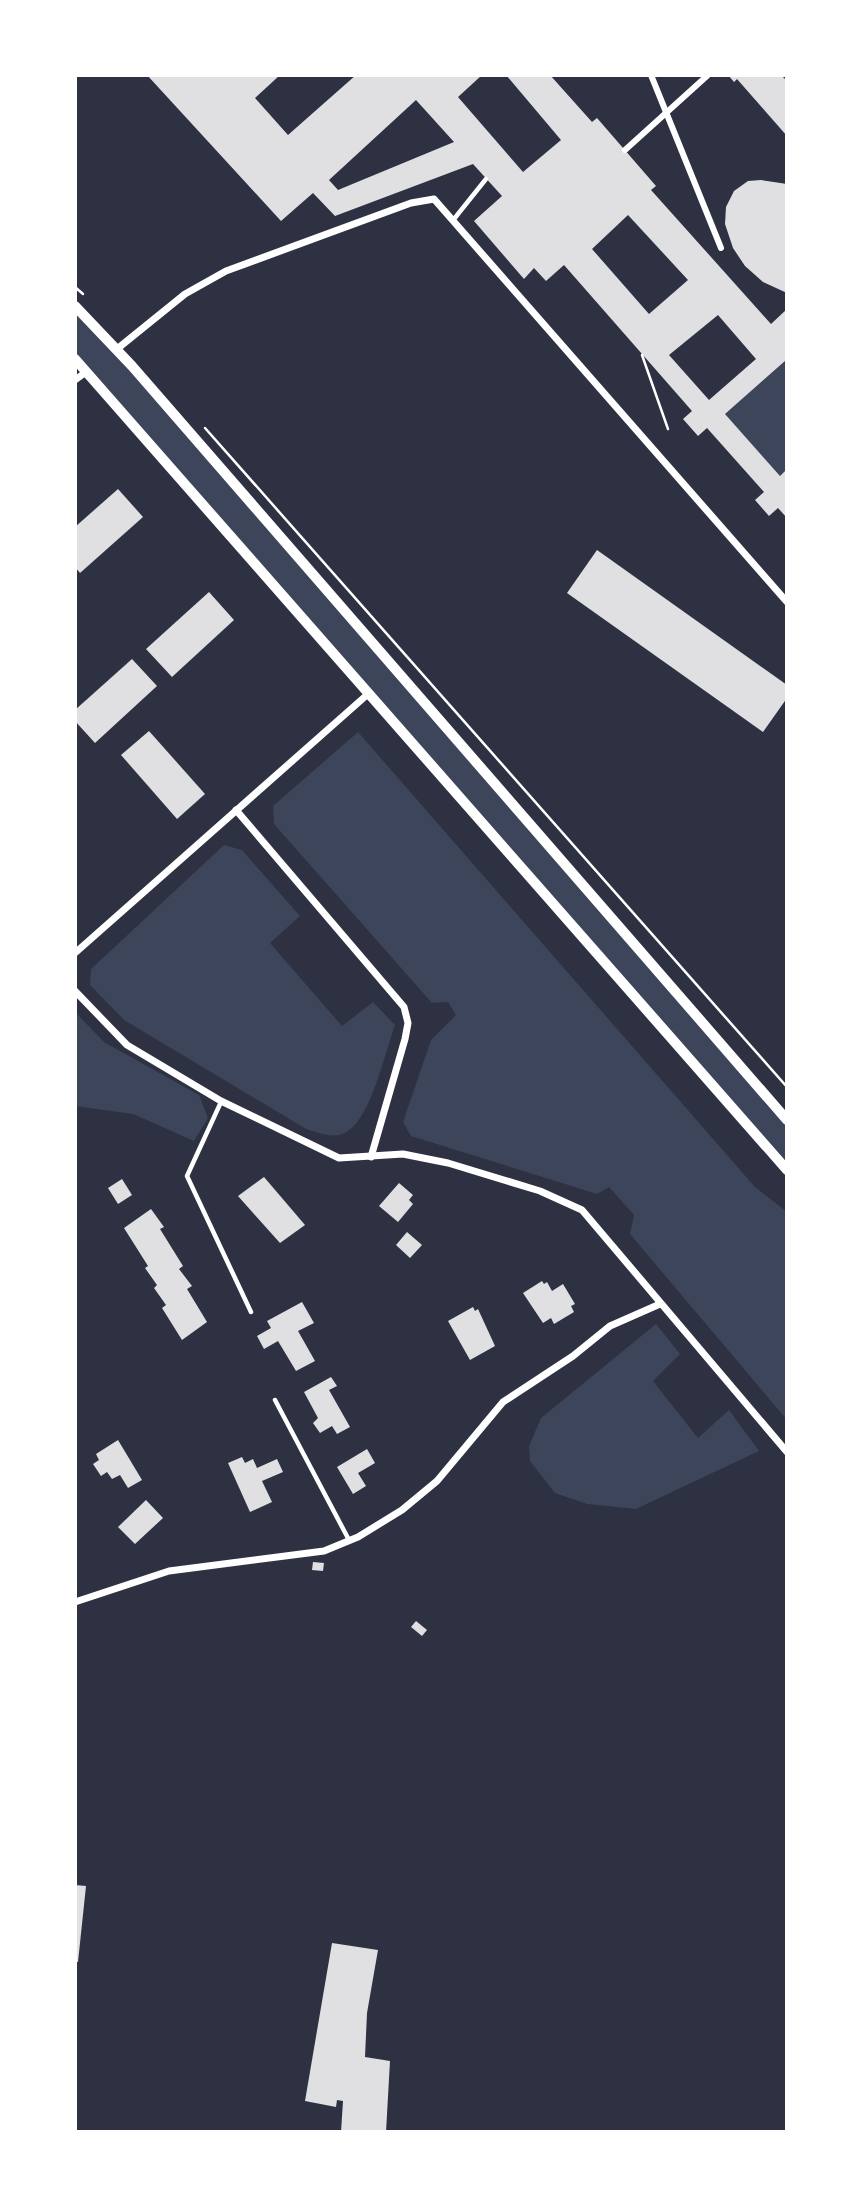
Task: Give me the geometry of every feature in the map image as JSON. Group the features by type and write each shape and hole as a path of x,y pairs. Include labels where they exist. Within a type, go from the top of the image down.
{"street":[{"path":"651,75 721,248"},
{"path":"625,150 708,75"},
{"path":"117,349 185,294 226,271 411,202 435,199 787,601"},
{"path":"75,306 117,349 787,1120"},
{"path":"75,359 787,1170"},
{"path":"75,380 86,372"},
{"path":"75,953 368,694"},
{"path":"236,810 404,1007 408,1023 405,1039 371,1157"},
{"path":"75,992 127,1045 221,1101 339,1158 403,1154 448,1163 540,1191 582,1210 787,1452"},
{"path":"75,1602 169,1571 297,1556 324,1551 349,1541 402,1510 438,1481 503,1402 573,1356 610,1326 660,1304"}],"lane":[{"path":"454,219 486,179"},
{"path":"221,1101 187,1176 251,1312"},
{"path":"275,1400 349,1541"}],"path":[{"path":"75,287 84,296"},
{"path":"642,355 668,429"},
{"path":"201,423 787,1087"}],"shaded area":[{"path":"75,306 787,1120 787,1170 75,359"},
{"path":"785,361 787,469 780,476 725,414"},
{"path":"358,732 755,1187 787,1212 787,1420 630,1234 634,1215 609,1187 597,1194 411,1136 403,1122 431,1040 456,1015 448,1002 432,1003 274,824 273,806"},
{"path":"224,845 242,850 300,916 270,943 342,1026 373,1002 395,1025 371,1098 356,1123 343,1134 327,1135 306,1129 124,1020 90,985 91,969"},
{"path":"75,1012 104,1042 199,1095 208,1118 194,1141 133,1114 75,1106"},
{"path":"656,1324 680,1354 653,1381 698,1438 729,1410 759,1451 636,1509 587,1504 555,1493 530,1461 529,1446 541,1418"}],"building":[{"path":"147,75 280,75 255,98 288,135 356,75 482,75 458,97 523,172 561,140 506,75 550,75 592,122 597,118 656,186 651,190 771,324 787,309 787,363 785,361 725,414 780,476 787,469 787,518 778,508 769,516 755,500 764,492 707,428 698,436 683,419 692,411 564,265 546,281 534,268 524,279 474,221 502,196 473,164 335,216 313,193 281,221","holes":["416,100 454,142 338,190 329,180","628,215 688,280 649,314 592,249","718,315 756,359 709,400 669,355"]},
{"path":"728,75 781,75 787,81 787,136 737,79 734,82"},
{"path":"748,181 787,184 787,293 763,282 745,266 733,248 725,224 726,207 734,191"},
{"path":"118,489 143,517 80,573 75,567 75,527"},
{"path":"597,550 787,685 787,698 763,732 567,593"},
{"path":"209,592 234,620 172,677 146,649"},
{"path":"132,659 157,686 95,743 75,721 75,710"},
{"path":"149,731 205,794 177,819 121,755"},
{"path":"264,1177 305,1225 280,1243 238,1196"},
{"path":"122,1179 132,1195 118,1204 108,1188"},
{"path":"399,1183 413,1195 409,1200 413,1204 398,1222 379,1206"},
{"path":"151,1209 164,1227 160,1229 183,1266 179,1269 192,1286 187,1289 207,1322 182,1340 162,1308 166,1305 154,1288 157,1285 145,1268 148,1266 124,1228"},
{"path":"407,1232 422,1245 410,1258 396,1245"},
{"path":"542,1281 544,1284 547,1282 552,1291 563,1284 575,1304 571,1306 574,1312 554,1324 551,1318 543,1323 523,1293"},
{"path":"302,1302 314,1323 298,1331 315,1361 296,1371 278,1341 264,1349 257,1336 271,1328 267,1321"},
{"path":"473,1307 475,1311 478,1309 495,1346 470,1360 448,1321"},
{"path":"331,1377 337,1386 329,1390 350,1427 337,1434 332,1426 320,1433 313,1423 318,1418 304,1392"},
{"path":"118,1440 142,1480 128,1488 120,1475 112,1479 107,1472 101,1476 93,1464 99,1460 96,1454"},
{"path":"367,1449 375,1463 358,1473 366,1486 353,1494 337,1467"},
{"path":"242,1457 245,1463 253,1459 257,1468 277,1459 283,1472 262,1481 272,1502 250,1512 228,1463"},
{"path":"146,1500 163,1518 135,1544 118,1527"},
{"path":"313,1562 324,1563 323,1571 312,1570"},
{"path":"416,1621 427,1630 422,1636 411,1627"},
{"path":"75,1885 86,1886 78,1962 75,1962"},
{"path":"332,1943 378,1950 367,2013 365,2057 390,2061 386,2132 341,2132 343,2101 337,2100 336,2107 305,2101"}]}
